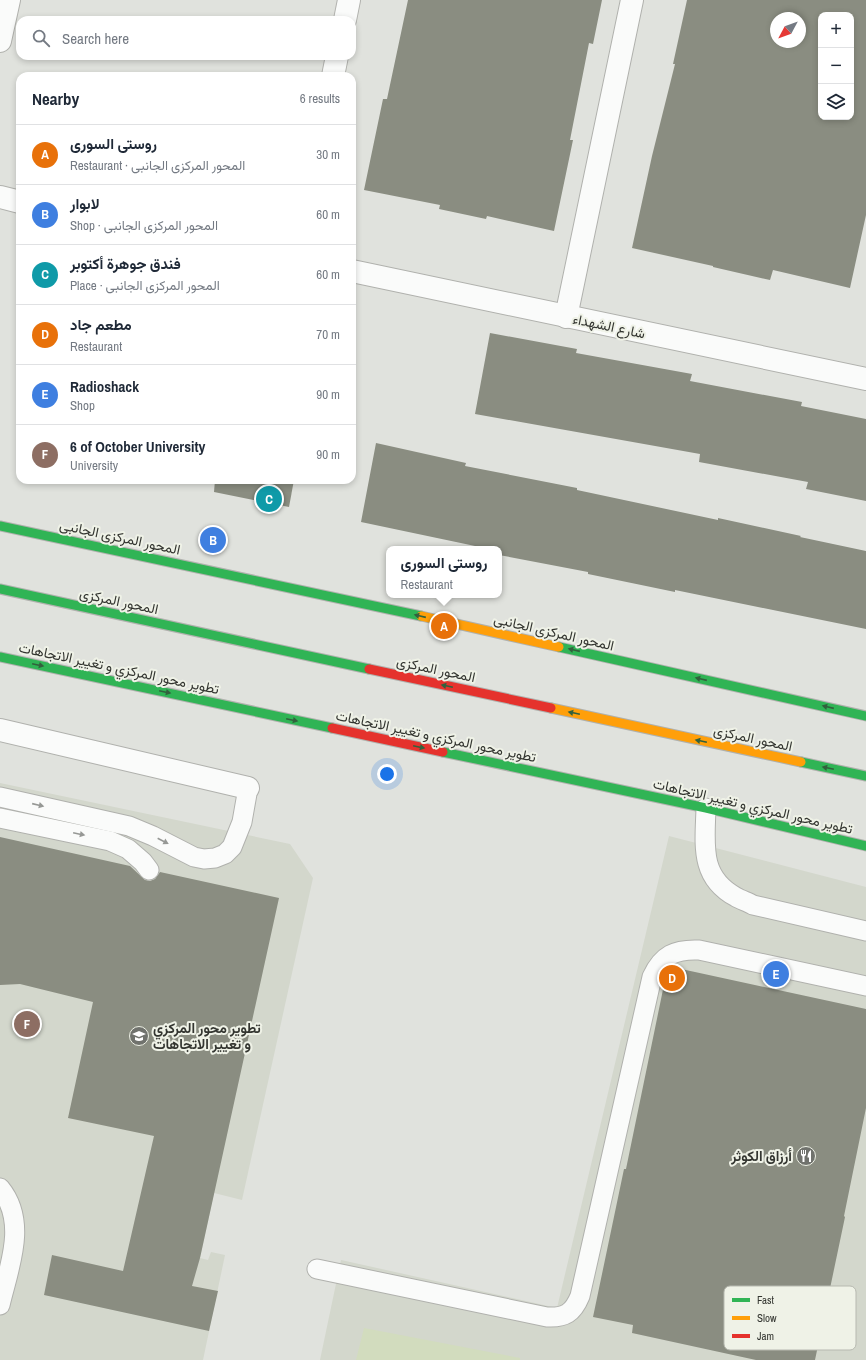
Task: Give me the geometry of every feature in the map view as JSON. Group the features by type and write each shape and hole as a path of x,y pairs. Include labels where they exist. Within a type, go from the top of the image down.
{"main road":[{"name":"المحور المركزى الجانبى","path":"0,526 294,588 866,716"},
{"name":"المحور المركزى","path":"0,589 866,776"},
{"name":"تطوير محور المركزي و تغيير الاتجاهات","path":"0,657 706,808 866,846"}],"street":[{"path":"0,41 10,0"},
{"path":"346,16 349,0"},
{"path":"566,316 632,0"},
{"path":"334,72 336,60"},
{"path":"0,197 16,201"},
{"name":"شارع الشهداء","path":"356,273 865,376"},
{"path":"0,730 248,788"}],"lane":[{"path":"0,797 129,826 153,836 194,857 204,859 215,858 224,854 232,847 242,822 248,788"},
{"path":"706,808 705,852 710,870 720,886 736,897 753,904 866,931"},
{"path":"0,818 110,841 128,849 143,862 149,870"},
{"path":"317,1269 546,1317 558,1318 568,1314 576,1306 580,1296 652,977 657,966 665,958 676,952 687,949 699,950 866,986"},
{"path":"0,1188 12,1209 15,1230 14,1245 0,1304"}],"shaded area":[{"name":"تطوير محور المركزي و تغيير الاتجاهات","path":"0,783 290,844 313,878 242,1200 214,1193 200,1258 208,1260 211,1252 225,1255 203,1360 0,1360"},
{"path":"669,836 866,887 866,1360 320,1360 341,1260 557,1308"}],"green space":[{"path":"364,1328 520,1358 520,1360 356,1360"}],"building":[{"path":"408,0 602,0 593,44 589,43 570,140 573,140 554,231 487,216 486,219 439,209 440,205 364,190 383,99 387,99"},
{"path":"687,0 866,0 866,215 850,288 773,270 770,280 632,248 652,156 675,64 673,64"},
{"path":"490,333 577,349 576,353 692,374 690,381 802,402 801,406 866,419 866,501 806,489 808,482 699,462 700,454 475,414"},
{"path":"376,443 466,463 465,466 577,488 577,490 718,520 718,518 866,551 866,629 675,590 675,592 588,574 588,572 502,556 502,546 475,546 361,522"},
{"path":"215,484 293,484 289,507 214,492"},
{"path":"0,837 130,866 145,880 150,881 155,879 160,872 279,898 200,1258 192,1286 218,1291 209,1331 44,1295 52,1255 123,1271 154,1136 68,1118 93,1002 20,984 0,985"},
{"path":"672,967 866,1009 866,1108 831,1286 724,1286 724,1350 817,1350 815,1360 756,1360 632,1333 633,1325 593,1317 624,1169 626,1169 666,975"}],"traffic: fast":[{"path":"0,526 421,616"},
{"path":"0,589 369,669"},
{"path":"559,647 866,716"},
{"path":"0,657 332,728"},
{"path":"443,752 706,808 866,846"},
{"path":"801,762 866,776"}],"traffic: slow":[{"path":"421,616 559,647"},
{"path":"551,708 801,762"}],"traffic: jam":[{"path":"369,669 551,708"},
{"path":"332,728 443,752"}],"place":[{"name":"فندق جوهرة أكتوبر","path":"269,499"},
{"name":"لابوار","path":"213,540"},
{"name":"روستى السورى","path":"444,626"},
{"name":"Radioshack","path":"776,974"},
{"name":"مطعم جاد","path":"672,978"},
{"name":"6 of October University","path":"27,1024"},
{"name":"تطوير محور المركزي و تغيير الاتجاهات","path":"139,1036"},
{"name":"أرزاق الكوثر","path":"806,1156"}]}
